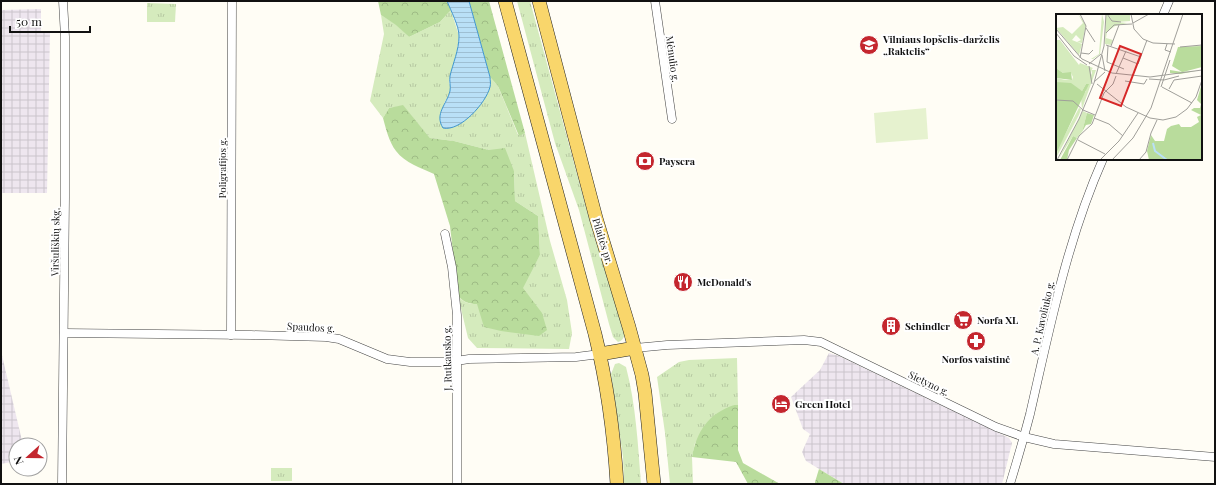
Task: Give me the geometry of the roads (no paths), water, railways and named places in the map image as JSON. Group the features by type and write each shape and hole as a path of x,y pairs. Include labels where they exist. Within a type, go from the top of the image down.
{"main road":[{"path":"505,1 600,354 615,447 617,484"},
{"name":"Pilaitės pr.","path":"539,1 596,218 635,348 645,393 654,484"},
{"path":"600,354 635,348"}],"street":[{"name":"Viršuliškių skg.","path":"62,484 65,37 63,1"},
{"name":"Poligrafijos g.","path":"231,335 232,1"},
{"name":"Mėnulio g.","path":"655,1 672,119"},
{"path":"1163,14 1169,1"},
{"name":"A. P. Kavoliuko g.","path":"1010,484 1024,437 1058,291 1066,263 1079,220 1103,160"},
{"name":"J. Rutkausko g.","path":"445,234 452,267 457,316 457,484"},
{"name":"Spaudos g.","path":"64,334 322,337 339,339 387,359 400,362 450,362 458,360 576,357 600,354"},
{"name":"Sietyno g.","path":"635,348 665,345 804,340 821,342 996,427 1024,437 1054,444 1215,457"}],"water":[{"path":"447,1 469,1 490,77 490,87 488,94 471,115 457,126 443,128 440,114 450,91 450,76 459,41 459,32"}],"place":[{"name":"Vilniaus lopšelis-darželis „Raktelis“","path":"869,45"},
{"name":"Paysera","path":"645,161"},
{"name":"McDonald's","path":"683,282"},
{"name":"Norfa XL","path":"963,320"},
{"name":"Schindler","path":"891,326"},
{"name":"Norfos vaistinė","path":"976,341"},
{"name":"Green Hotel","path":"781,404"}]}
